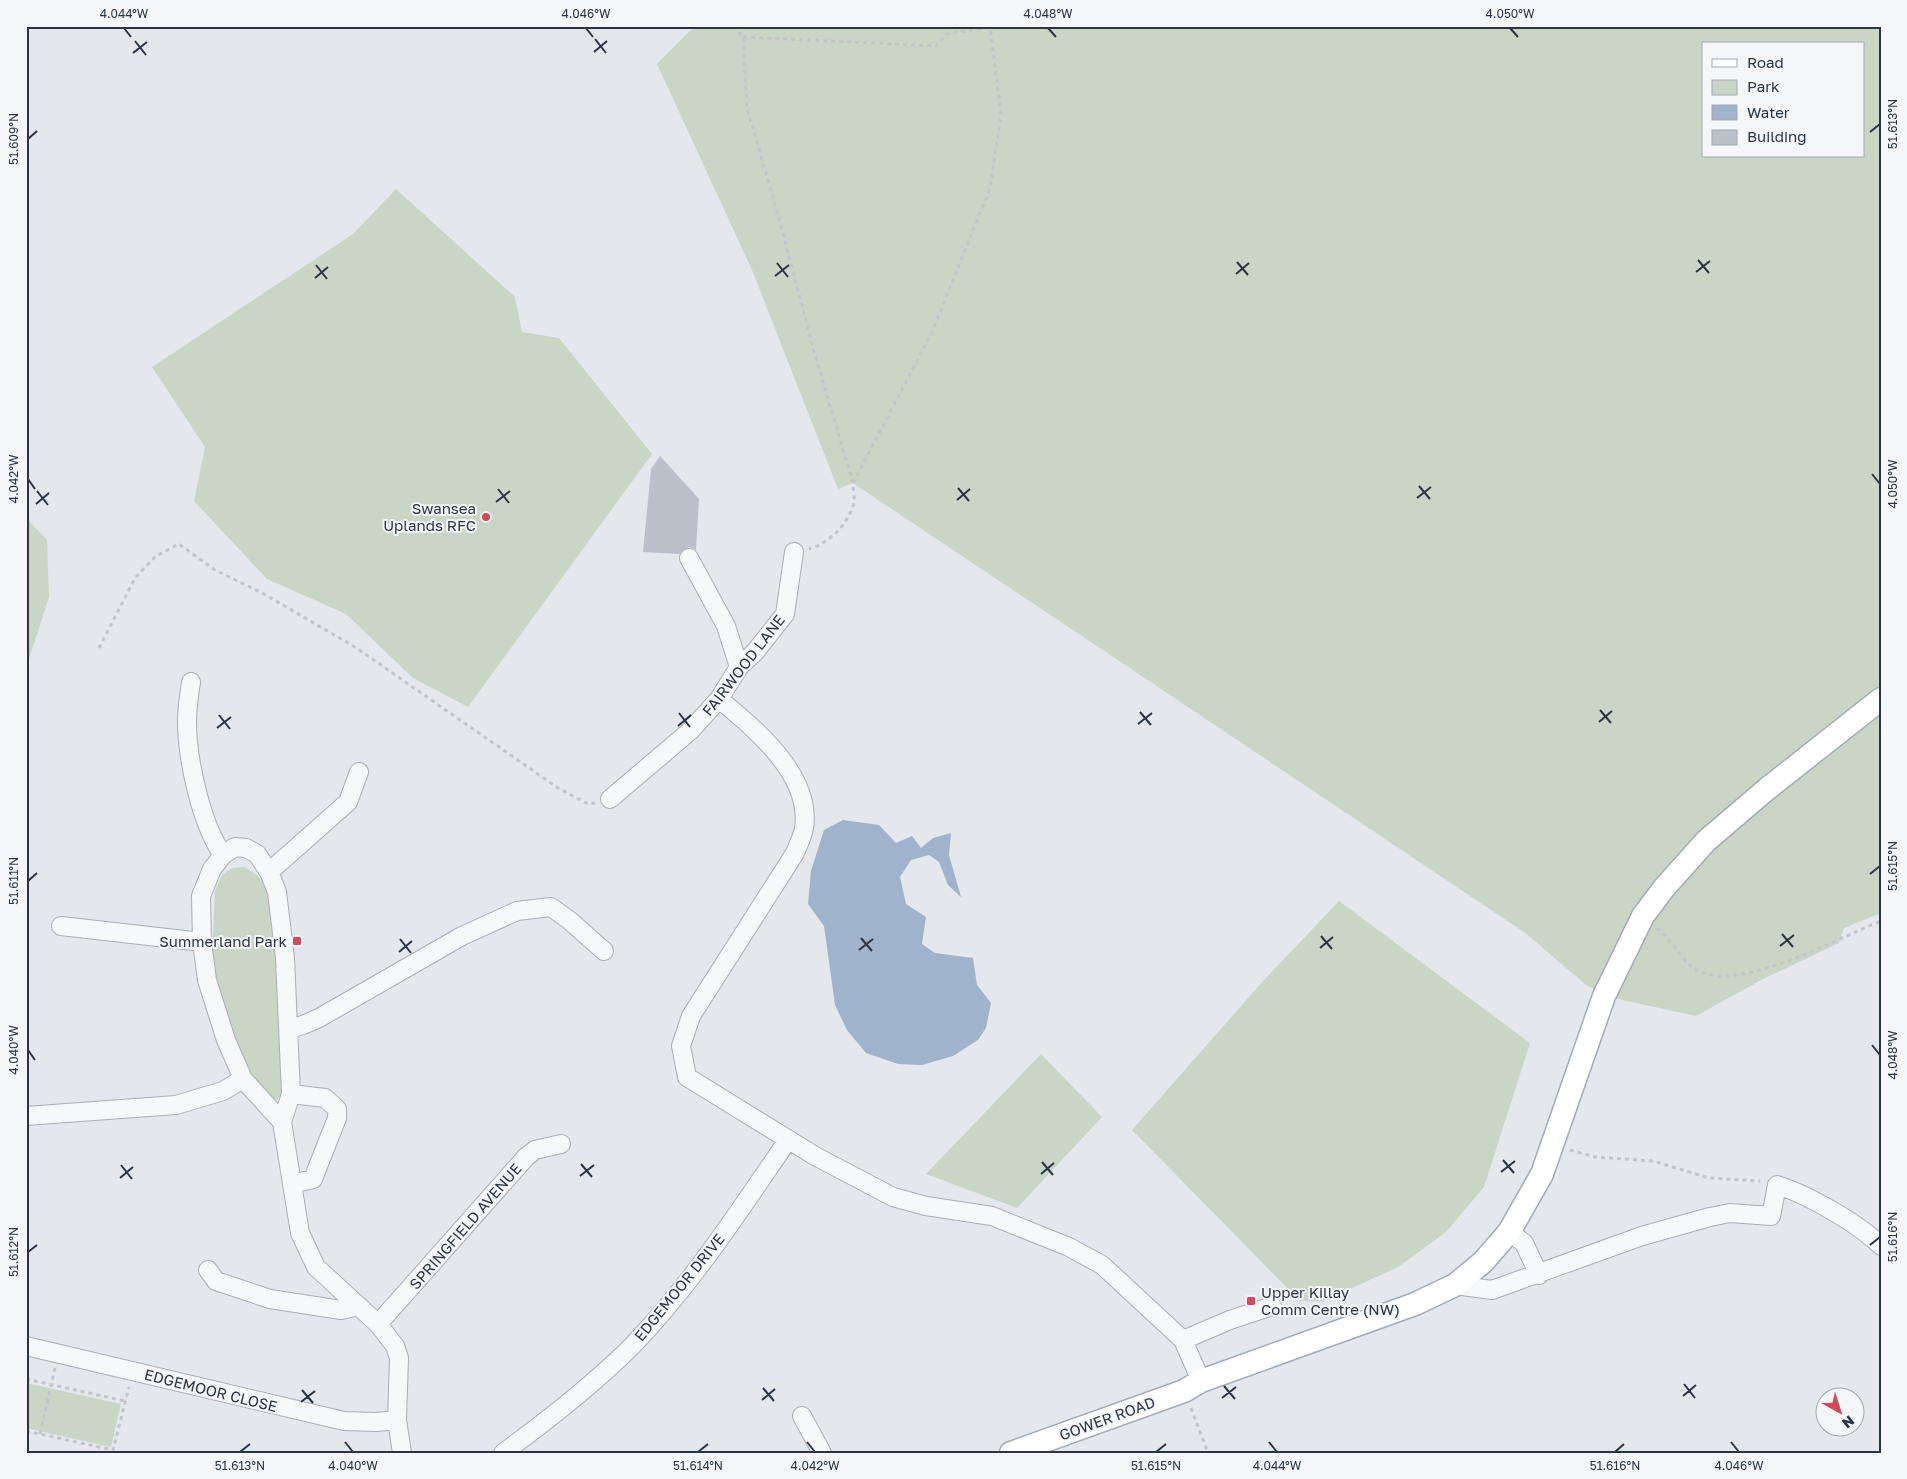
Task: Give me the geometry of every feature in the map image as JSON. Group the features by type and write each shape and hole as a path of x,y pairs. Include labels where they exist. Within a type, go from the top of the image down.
{"main road":[{"name":"GOWER ROAD","path":"1011,1453 1415,1304 1455,1285 1483,1262 1508,1232 1542,1174 1604,996 1643,916 1669,882 1706,841 1767,788 1881,700"}],"street":[{"name":"FAIRWOOD LANE","path":"610,799 690,731 719,699 739,667 755,652 786,614 794,552"},
{"path":"689,558 726,626 739,667"},
{"path":"191,682 187,721 193,768 206,824 212,841 222,855"},
{"path":"719,699 756,729 786,764 802,798 804,828 795,853 691,1016 682,1046 687,1077 788,1140 893,1197 926,1206 992,1216 1069,1247 1102,1265 1183,1340 1193,1386"},
{"path":"269,872 348,802 359,772"},
{"path":"282,1122 243,1079 226,1040 207,980 202,942 201,896 212,869 222,855 235,847 246,848 257,854 269,872 277,892 285,958 291,1094 282,1122 300,1233 316,1268 389,1335 399,1358 397,1420 402,1453"},
{"path":"289,1029 303,1026 319,1018 462,936 517,911 551,907 570,920 604,951"},
{"path":"61,926 202,942"},
{"path":"26,1116 176,1105 223,1091 243,1079"},
{"path":"291,1094 325,1098 337,1108 338,1118 313,1179 292,1184"},
{"name":"EDGEMOOR DRIVE","path":"503,1453 582,1391 637,1340 706,1258 788,1140"},
{"name":"SPRINGFIELD AVENUE","path":"378,1324 526,1157 542,1148 561,1144"},
{"path":"1455,1285 1492,1290 1539,1275 1642,1236 1710,1217 1730,1213 1771,1216 1777,1185 1810,1198 1867,1232 1881,1246"},
{"path":"1508,1232 1524,1243 1539,1275"},
{"path":"208,1270 216,1281 270,1299 341,1310 359,1306"},
{"path":"1183,1340 1230,1320 1272,1306"},
{"name":"EDGEMOOR CLOSE","path":"26,1346 344,1421 376,1422 397,1420"},
{"path":"802,1416 822,1453"}],"path":[{"path":"733,26 743,37 747,108 782,229 814,352 853,483 854,501 840,529 822,546 794,552"},
{"path":"743,37 936,46 947,34 990,27 1001,114 990,188 932,332 853,483"},
{"path":"99,648 135,578 156,556 179,544 214,570 264,594 355,647 558,788 588,804 610,799"},
{"path":"1643,916 1671,940 1694,969 1708,975 1724,977 1760,970 1800,957 1841,937 1881,921"},
{"path":"1553,1144 1595,1157 1653,1161 1709,1178 1767,1182 1777,1185"},
{"path":"40,1434 58,1353"},
{"path":"26,1431 113,1450 133,1370"},
{"path":"26,1379 125,1401"},
{"path":"1193,1386 1208,1453"}],"green space":[{"path":"695,26 1881,26 1881,913 1844,928 1839,943 1763,979 1696,1016 1604,996 1585,984 1524,932 853,483 838,489 752,270 657,64"},
{"path":"396,189 515,297 522,332 559,338 652,454 468,707 413,678 346,614 267,579 194,501 205,447 152,367 353,234"},
{"path":"26,518 47,540 49,597 26,668"},
{"path":"244,867 262,880 273,914 284,1092 277,1100 272,1100 248,1073 219,998 212,962 215,891 222,875 232,868"},
{"path":"1339,901 1530,1043 1484,1187 1446,1232 1398,1267 1324,1301 1300,1301 1132,1130 1264,980"},
{"path":"1041,1054 1102,1117 1017,1208 926,1174"},
{"path":"26,1383 121,1404 111,1447 26,1428"}],"water":[{"path":"843,820 879,825 896,843 912,836 921,848 933,838 951,833 949,855 961,897 948,885 939,862 929,855 911,860 900,877 906,904 926,917 922,944 935,953 973,958 977,985 991,1003 986,1028 978,1040 953,1056 922,1065 898,1064 866,1053 847,1030 835,1005 824,926 808,904 811,871 824,830"}],"building":[{"path":"660,456 699,499 696,550 689,547 679,554 643,552 651,469"}],"place":[{"name":"Swansea Uplands RFC","path":"486,517"},
{"name":"Summerland Park","path":"297,941"},
{"name":"Upper Killay Comm Centre (NW)","path":"1251,1301"}]}
